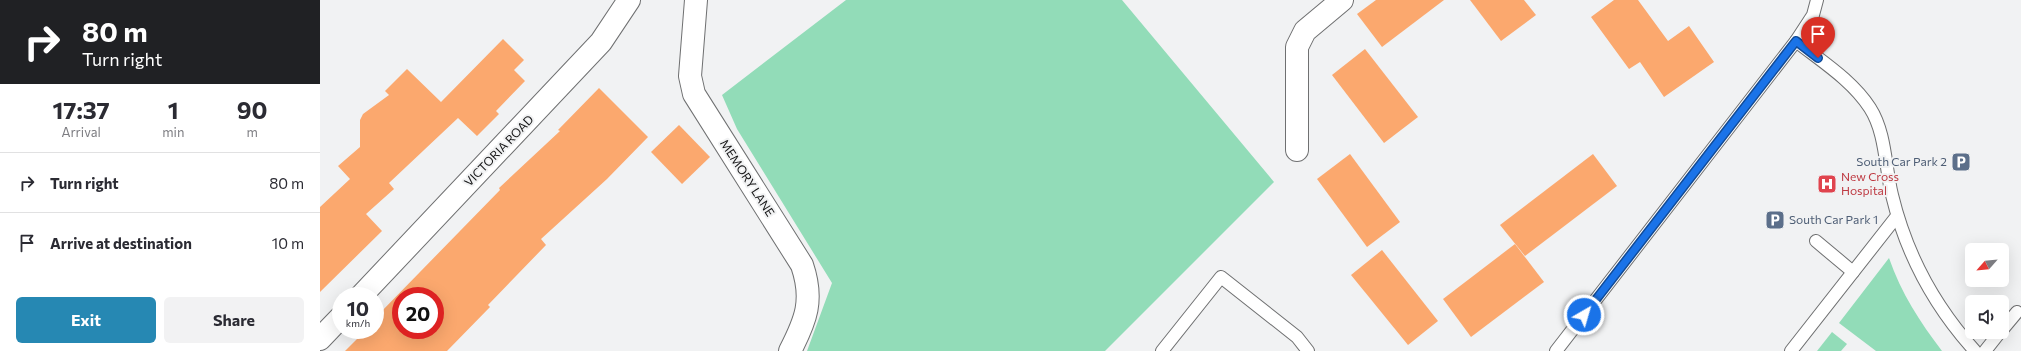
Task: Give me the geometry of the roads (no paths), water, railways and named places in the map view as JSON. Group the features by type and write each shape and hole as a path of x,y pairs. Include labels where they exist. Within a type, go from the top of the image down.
{"street":[{"name":"VICTORIA ROAD","path":"370,287 601,42 629,0"},
{"name":"MEMORY LANE","path":"696,0 690,76 694,94 802,265 808,282 806,319 790,351"},
{"path":"1297,150 1297,47 1305,31 1342,0"},
{"path":"320,339 332,326"}],"lane":[{"path":"1556,351 1796,41 1813,15 1817,0"},
{"path":"1796,41 1851,84 1870,108 1881,135 1887,174 1897,216 1907,243 1923,277 1944,311 1975,351"},
{"path":"1792,351 1897,216"},
{"path":"1816,241 1853,272"},
{"path":"1162,351 1221,277 1297,337 1308,351"},
{"path":"2009,322 2017,312"},
{"path":"1985,351 1995,339"}],"place":[{"name":"South Car Park 2","path":"1961,162"},
{"name":"New Cross Hospital","path":"1827,184"},
{"name":"South Car Park 1","path":"1775,220"}]}
